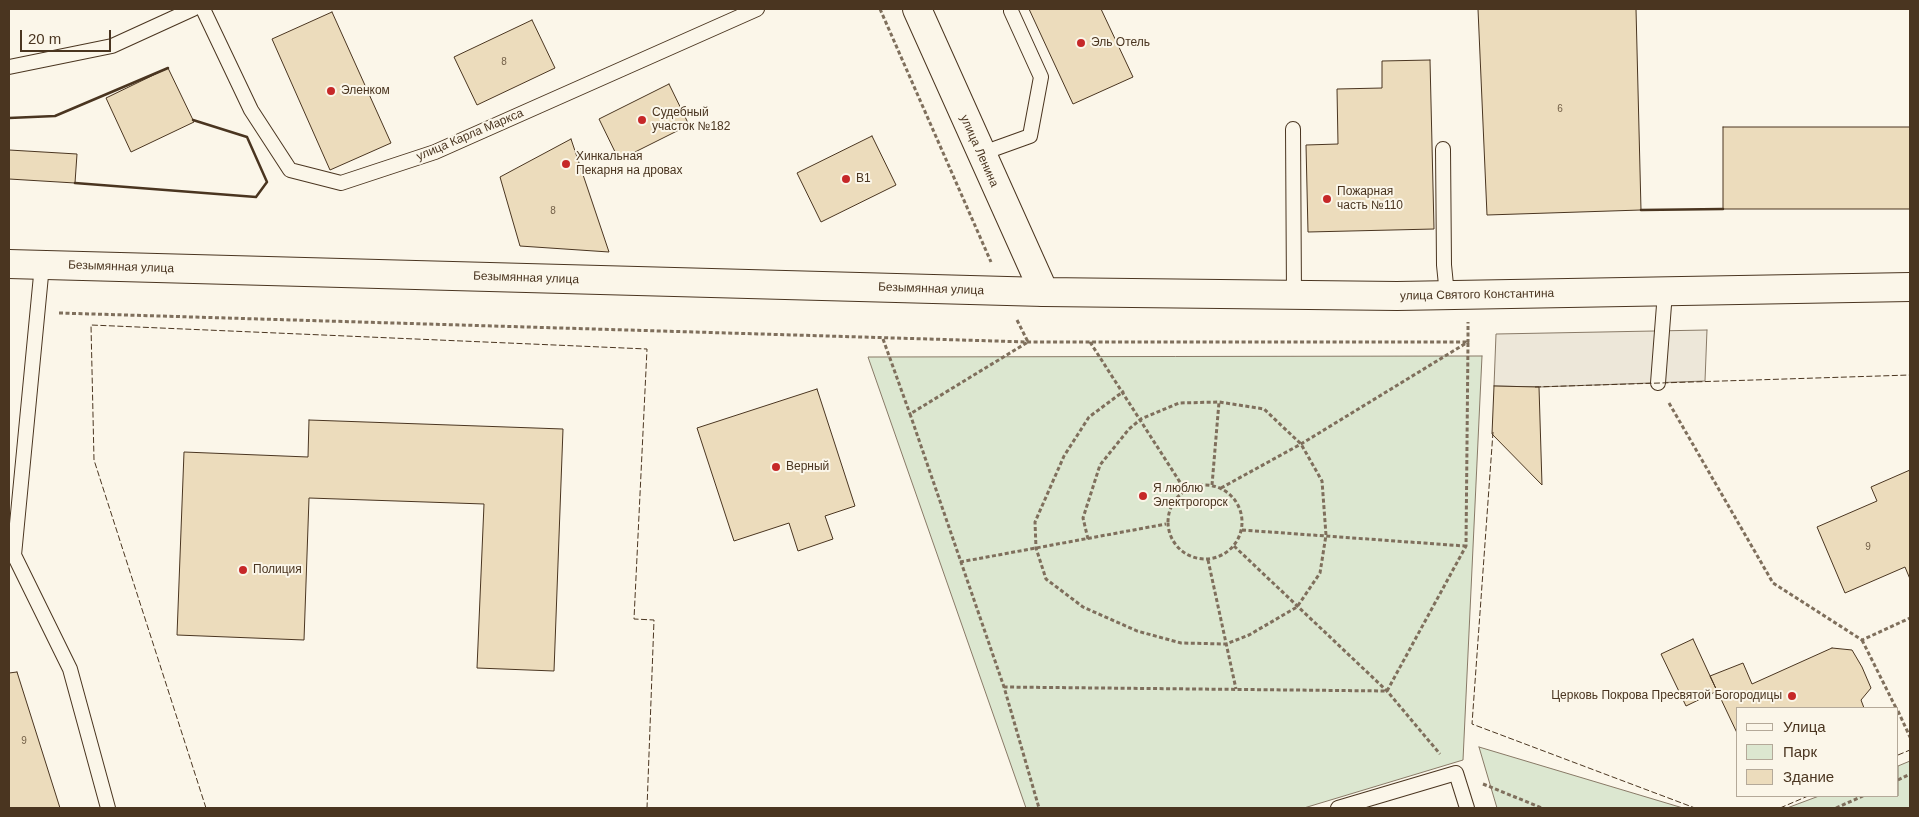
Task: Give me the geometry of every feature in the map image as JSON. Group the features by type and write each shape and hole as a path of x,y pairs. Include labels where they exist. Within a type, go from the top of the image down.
{"street":[{"name":"улица Ленина","path":"917,9 980,154 1044,292"},
{"name":"Безымянная улица","path":"9,264 1044,292"},
{"name":"улица Святого Константина","path":"1044,292 1294,296 1910,287"}],"lane":[{"path":"9,67 112,46 193,9"},
{"name":"улица Карла Маркса","path":"203,9 251,110 290,170 341,183 435,152 757,9"},
{"path":"980,154 1030,136 1042,78 1011,11"},
{"path":"1293,129 1294,296"},
{"path":"1443,149 1444,265 1458,295"},
{"path":"42,265 14,555 70,669 108,808"},
{"path":"1658,382 1665,292"},
{"path":"1338,808 1456,772 1467,808"}],"path":[{"path":"880,9 1004,292 1028,342"},
{"path":"1387,691 1466,546 1468,342 1458,295"},
{"path":"37,312 882,339 1028,342 1468,342"},
{"path":"882,339 910,414 1004,687 1039,808"},
{"path":"910,414 1028,342"},
{"path":"1090,342 1124,391 1185,490"},
{"path":"1221,488 1300,444 1468,342"},
{"path":"1658,382 1773,583 1862,640 1896,707"},
{"path":"1088,539 1084,518 1100,465 1129,428 1141,419 1179,403 1219,402 1264,409 1300,444 1322,481 1326,535 1320,573 1297,607 1249,635 1226,644 1181,642 1137,631 1083,607 1046,579 1036,548 1035,522 1064,456 1088,417 1124,391"},
{"path":"1212,485 1219,402"},
{"path":"1198,484 1212,485 1221,488 1234,499 1241,514 1242,530 1234,546 1223,556 1208,560 1188,557 1173,544 1166,524 1171,505 1185,490 1198,484"},
{"path":"960,562 1166,524"},
{"path":"1242,530 1466,546"},
{"path":"1234,546 1387,691 1456,772 1542,808"},
{"path":"1208,560 1236,689"},
{"path":"1862,640 1910,618"},
{"path":"1004,687 1387,691"},
{"path":"1899,714 1910,736"},
{"path":"1836,808 1861,797"}],"green space":[{"path":"1482,356 1463,760 1304,808 1026,808 868,357"},
{"path":"1479,747 1683,808 1497,808"},
{"path":"1910,761 1910,808 1787,808 1816,797 1899,797 1899,766"}],"shaded area":[{"path":"1707,330 1705,381 1539,387 1494,386 1496,334"}],"building":[{"name":"Эль Отель","path":"1029,9 1101,9 1133,77 1073,104"},
{"path":"1478,9 1636,9 1641,210 1487,215"},
{"name":"Эленком","path":"332,12 391,143 330,170 272,39"},
{"path":"532,20 555,68 477,105 454,57"},
{"path":"1430,60 1434,229 1308,232 1306,145 1338,144 1337,89 1382,88 1382,61"},
{"path":"168,68 194,122 131,152 106,98"},
{"path":"669,84 689,125 619,160 599,119"},
{"path":"1723,127 1910,127 1910,209 1723,209"},
{"name":"B1","path":"872,136 896,185 821,222 797,173"},
{"path":"571,139 609,252 520,246 500,177"},
{"path":"9,150 77,154 75,183 9,179"},
{"path":"1494,386 1539,387 1542,485 1492,434"},
{"name":"Верный","path":"817,389 855,506 825,516 833,539 798,551 789,523 734,541 697,428"},
{"name":"Полиция","path":"309,420 563,429 554,671 477,668 484,504 309,498 304,640 177,635 184,452 308,457"},
{"path":"1910,470 1910,579 1905,567 1845,593 1817,527 1877,501 1871,487"},
{"path":"1693,639 1717,691 1686,706 1661,654"},
{"name":"Церковь Покрова Пресвятой Богородицы","path":"1832,648 1852,650 1871,688 1861,700 1864,707 1736,707 1736,731 1710,676 1743,663 1752,684"},
{"path":"17,672 60,808 9,808 9,673"}],"fence":[{"path":"206,808 94,460 91,325 647,349 634,619 654,620 647,808"},
{"path":"1535,387 1910,375"},
{"path":"1493,432 1472,724 1695,808"},
{"path":"1899,755 1910,750"},
{"path":"1780,808 1806,797"}],"wall":[{"path":"9,118 55,116 168,68"},
{"path":"75,183 256,197 267,182 247,137 193,120"},
{"path":"1641,210 1723,209"}],"place":[{"name":"Эль Отель","path":"1081,43"},
{"name":"Эленком","path":"331,91"},
{"name":"Судебный участок №182","path":"642,120"},
{"name":"Хинкальная Пекарня на дровах","path":"566,164"},
{"name":"B1","path":"846,179"},
{"name":"Пожарная часть №110","path":"1327,199"},
{"name":"Верный","path":"776,467"},
{"name":"Я люблю Электрогорск","path":"1143,496"},
{"name":"Полиция","path":"243,570"},
{"name":"Церковь Покрова Пресвятой Богородицы","path":"1792,696"}]}
